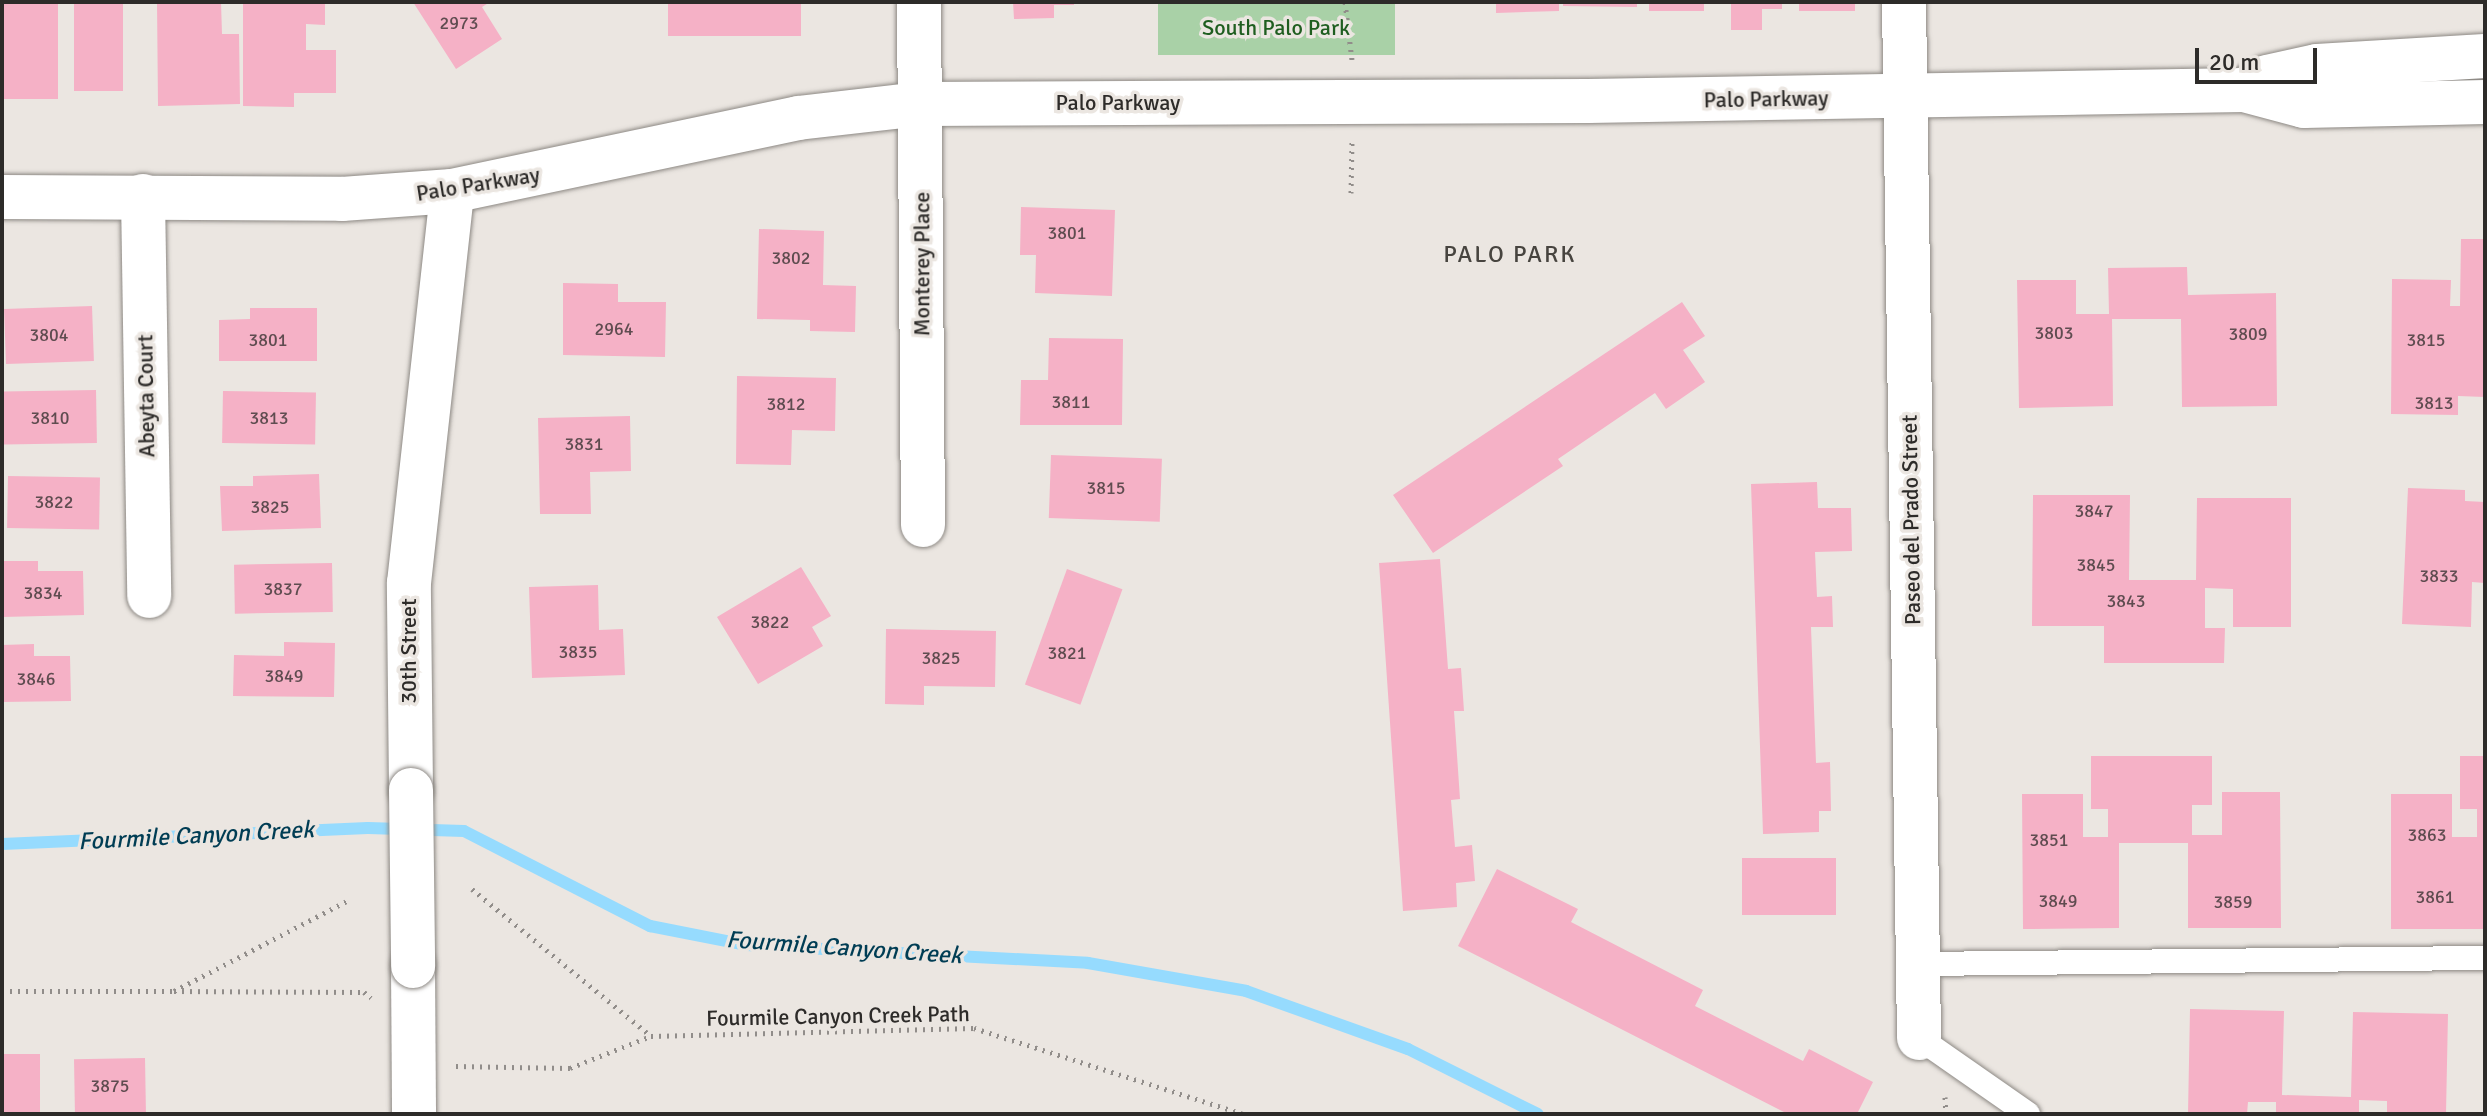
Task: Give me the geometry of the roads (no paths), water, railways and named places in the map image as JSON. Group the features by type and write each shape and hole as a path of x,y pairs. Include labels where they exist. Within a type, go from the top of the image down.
{"street":[{"name":"Monterey Place","path":"919,2 923,525"},
{"name":"Paseo del Prado Street","path":"1904,2 1919,1038"},
{"name":"Palo Parkway","path":"2244,90 2267,77 2317,66 2485,56"},
{"name":"Palo Parkway","path":"2,197 342,199 452,191 798,118 921,104 1905,97 2244,90 2304,106 2485,102"},
{"name":"30th Street","path":"414,1114 409,583 452,191"},
{"name":"Abeyta Court","path":"143,196 149,596"}],"lane":[{"path":"1917,964 2485,958"},
{"path":"1919,1038 2028,1114"}],"waterway":[{"name":"Fourmile Canyon Creek","path":"2,844 368,828 464,831 650,926 747,945 1088,963 1246,991 1408,1049 1538,1114"}],"district":[{"name":"PALO PARK","path":"1510,255"}],"park label":[{"name":"South Palo Park","path":"1276,28"}]}
